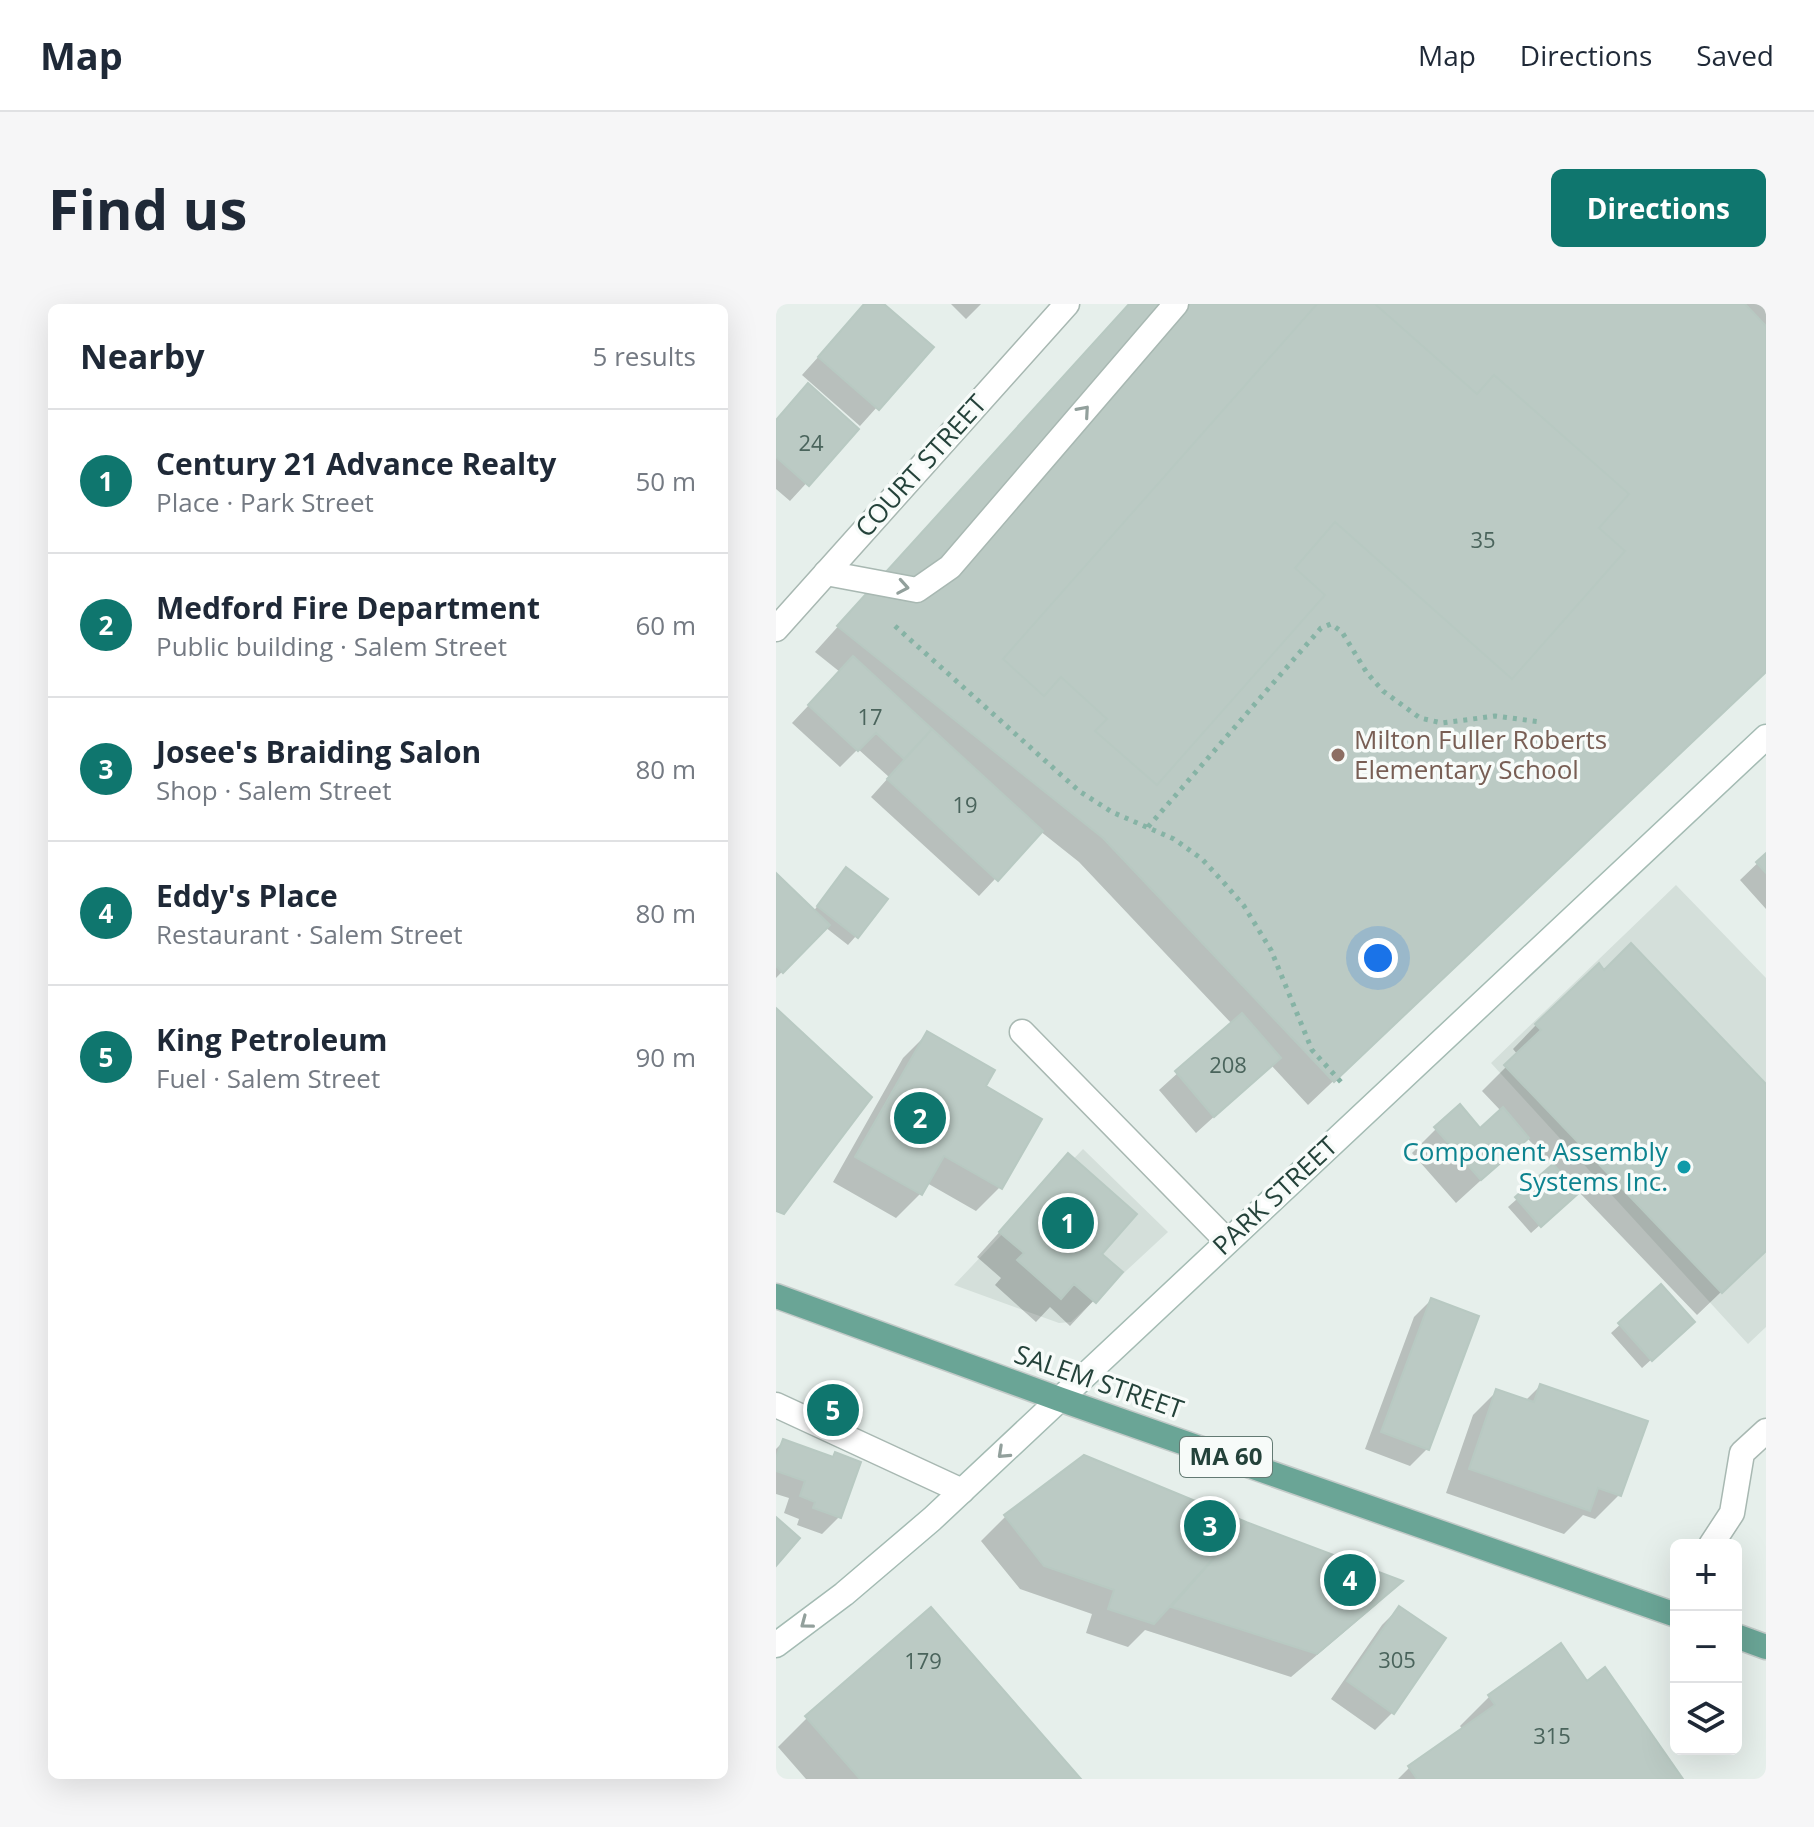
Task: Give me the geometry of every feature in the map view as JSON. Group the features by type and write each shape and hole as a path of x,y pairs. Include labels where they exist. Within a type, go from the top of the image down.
{"main road":[{"name":"SALEM STREET","path":"776,1296 1059,1399 1670,1607"},
{"path":"1742,1638 1766,1647"}],"street":[{"name":"COURT STREET","path":"776,629 1067,304"},
{"path":"826,573 917,590 950,567 1176,304"},
{"name":"PARK STREET","path":"776,1645 844,1594 962,1491 1766,737"},
{"path":"1022,1032 1227,1241"},
{"path":"776,1405 962,1491"},
{"path":"1715,1539 1732,1513 1742,1453 1766,1431"}],"path":[{"path":"885,618 1079,791 1112,812 1174,839 1202,859 1244,906 1271,950 1312,1050 1343,1084"},
{"path":"1148,827 1321,628 1331,624 1342,632 1367,673 1383,691 1420,718 1442,723 1495,716 1541,722"}],"shaded area":[{"name":"Component Assembly Systems Inc.","path":"1676,885 1766,978 1766,1327 1748,1344 1491,1063"},
{"path":"1083,1149 1168,1232 1071,1322 1059,1323 954,1285"}],"building":[{"path":"864,304 884,304 934,347 879,410 818,357"},
{"name":"Milton Fuller Roberts Elementary School","path":"1129,304 1745,304 1766,326 1766,672 1334,1082 1103,838 837,626"},
{"name":"Milton Fuller Roberts Elementary School","path":"1317,304 1375,304 1477,394 1494,375 1629,494 1599,528 1625,551 1512,679 1335,522 1295,568 1325,595 1157,785 1095,731 1107,719 1061,677 1044,696 1003,659"},
{"path":"808,383 859,429 809,486 776,457 776,420"},
{"path":"853,656 932,729 904,759 876,733 858,751 808,705"},
{"path":"932,729 1043,831 998,881 887,779"},
{"path":"1766,853 1766,873 1756,862"},
{"path":"846,867 888,899 858,938 817,906"},
{"path":"776,873 830,925 783,973 776,966"},
{"name":"Component Assembly Systems Inc.","path":"1631,943 1766,1084 1766,1251 1722,1293 1504,1065 1541,1030 1535,1024 1599,963 1604,970"},
{"path":"776,1008 872,1097 784,1214 776,1211"},
{"path":"1242,1013 1281,1058 1214,1117 1175,1071"},
{"path":"927,1031 995,1070 986,1086 1042,1119 1002,1189 944,1156 922,1195 855,1157"},
{"path":"1460,1104 1480,1128 1503,1107 1529,1138 1481,1180 1434,1127"},
{"path":"1068,1153 1137,1214 1102,1254 1123,1272 1096,1303 1074,1284 1061,1299 1017,1260 1024,1253 999,1232"},
{"path":"1553,1164 1579,1193 1541,1227 1515,1197"},
{"path":"1661,1284 1695,1322 1652,1361 1618,1323"},
{"path":"1431,1298 1479,1316 1429,1450 1381,1432"},
{"path":"1540,1384 1648,1421 1621,1496 1598,1488 1590,1511 1469,1469 1496,1389 1534,1402"},
{"path":"783,1439 833,1457 835,1452 861,1462 841,1518 813,1508 815,1502 800,1496 805,1481 776,1471 776,1458"},
{"path":"1084,1455 1246,1522 1154,1624 1108,1609 1114,1590 1044,1566 1004,1515"},
{"path":"776,1517 800,1538 776,1566"},
{"path":"1246,1522 1403,1581 1317,1654 1171,1607"},
{"path":"1399,1606 1446,1638 1394,1714 1347,1681"},
{"path":"931,1607 1081,1779 860,1779 805,1716"},
{"path":"1561,1643 1587,1681 1605,1667 1683,1779 1417,1779 1408,1766 1495,1705 1488,1695"}],"place":[{"name":"Milton Fuller Roberts Elementary School","path":"1338,755"},
{"name":"Medford Fire Department","path":"920,1118"},
{"name":"Component Assembly Systems Inc.","path":"1684,1167"},
{"name":"Century 21 Advance Realty","path":"1068,1223"},
{"name":"King Petroleum","path":"833,1410"},
{"name":"Josee's Braiding Salon","path":"1210,1526"},
{"name":"Eddy's Place","path":"1350,1580"}]}
